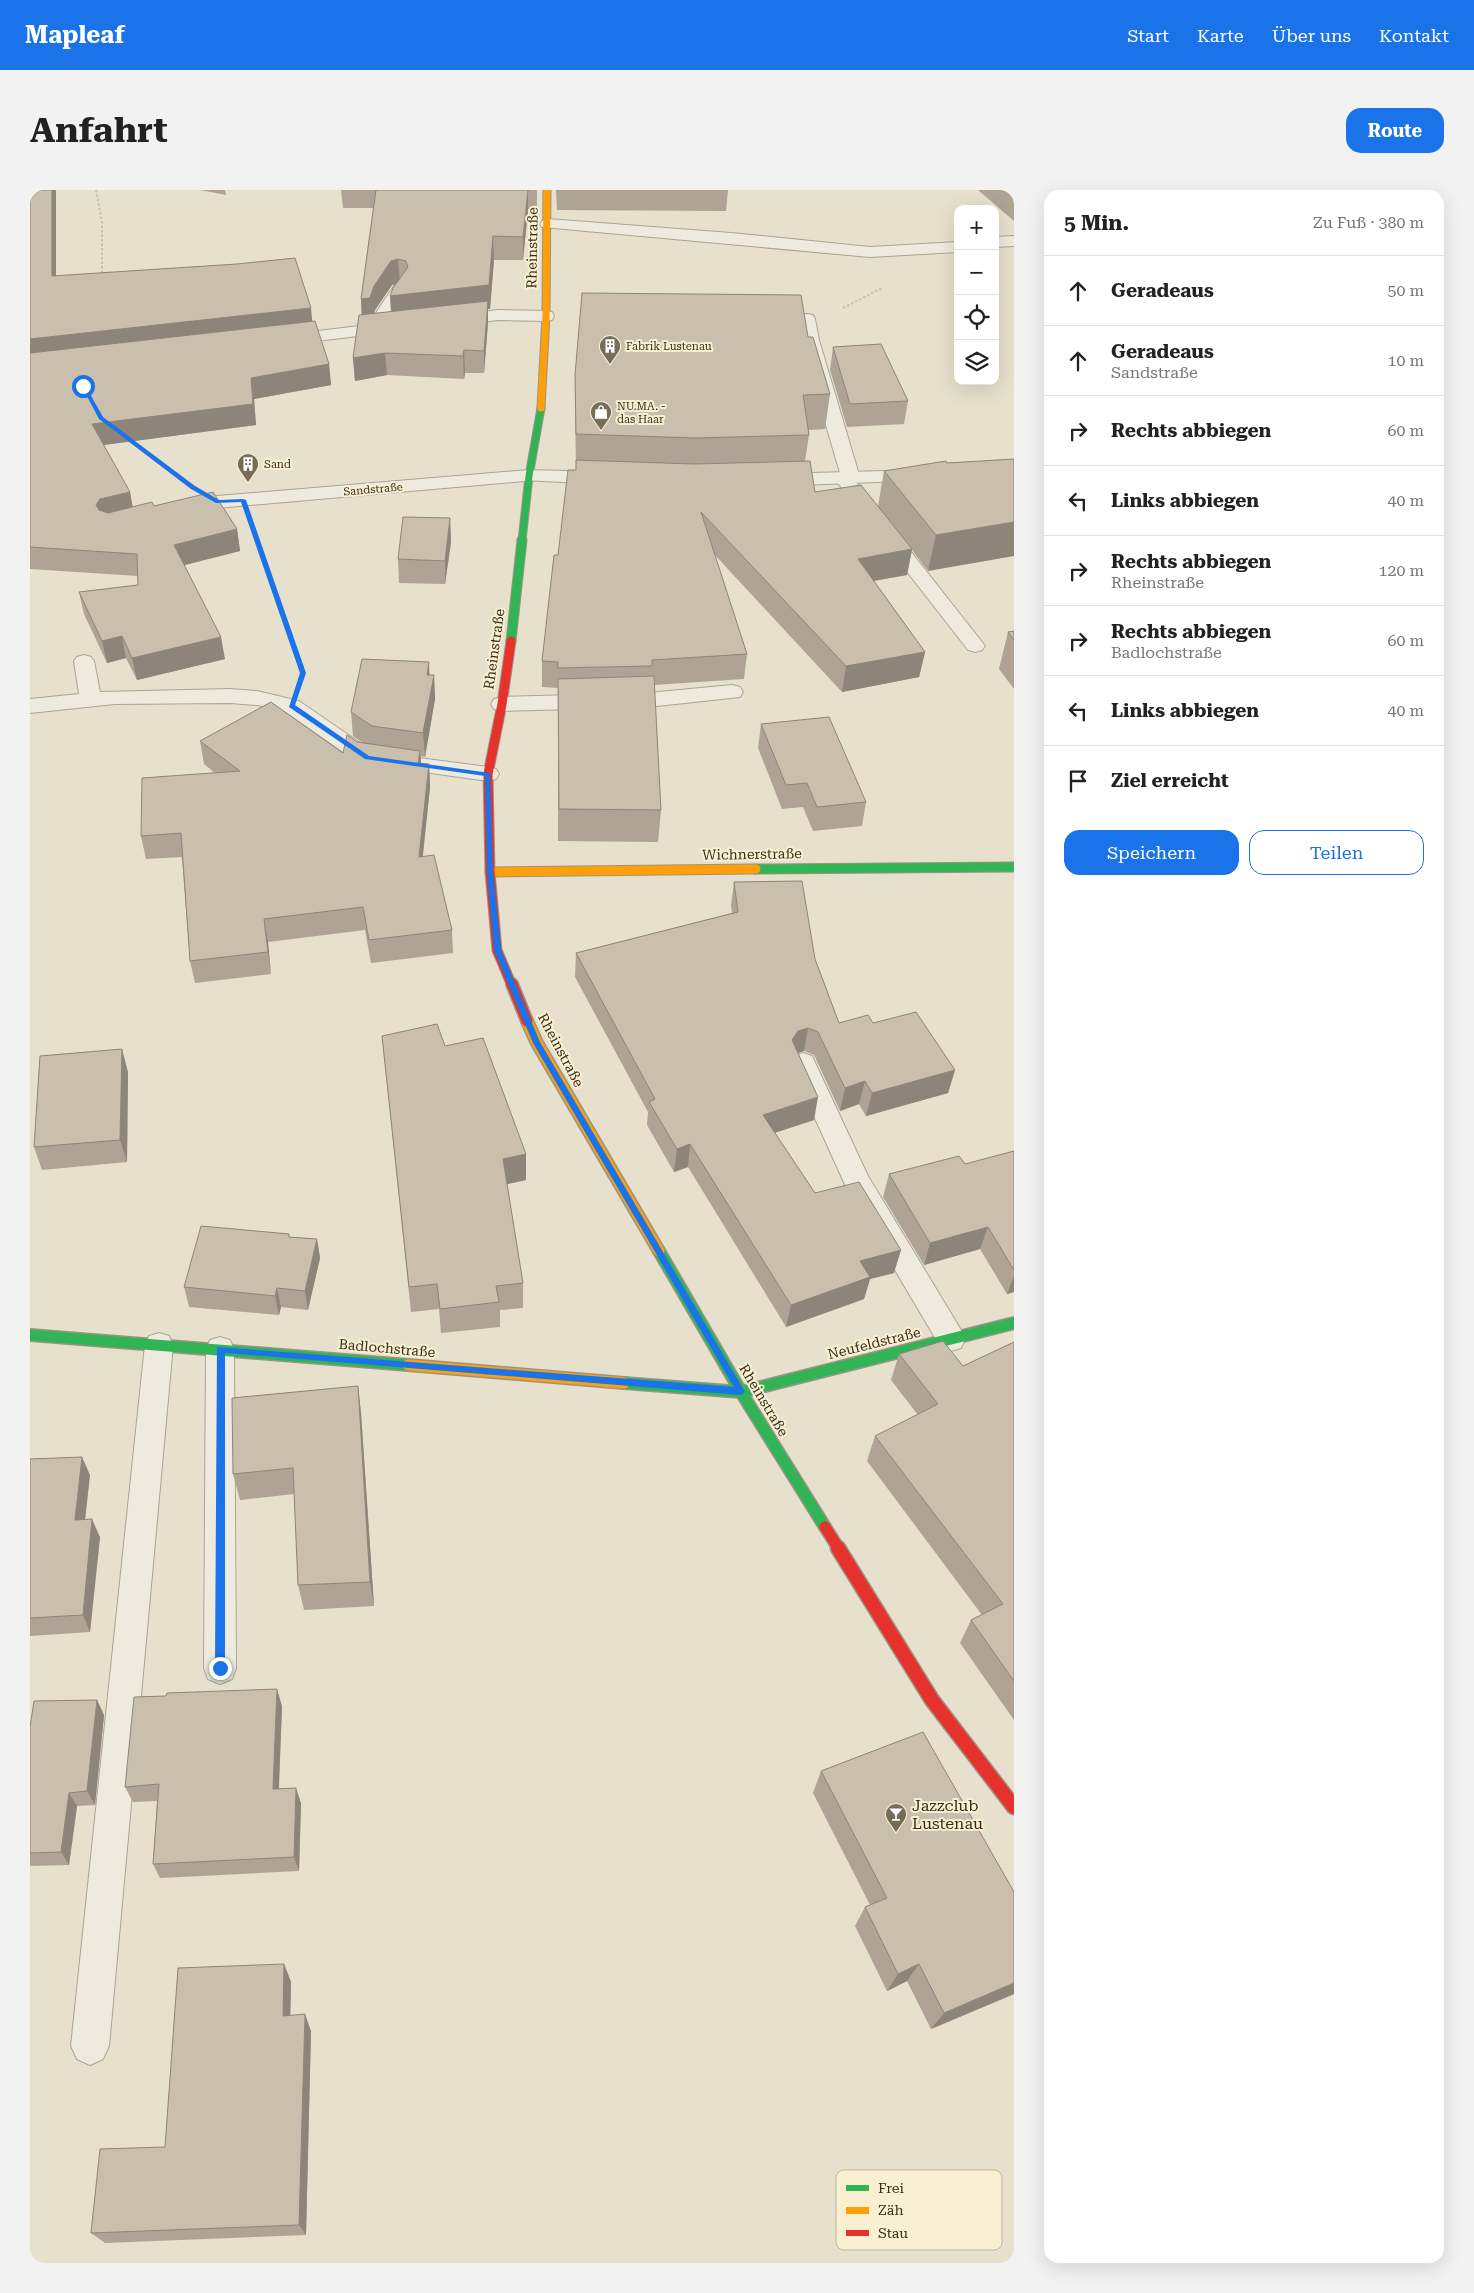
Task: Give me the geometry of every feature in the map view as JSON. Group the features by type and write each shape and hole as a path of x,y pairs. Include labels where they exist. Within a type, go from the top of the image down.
{"street":[{"name":"Rheinstraße","path":"547,190 546,316 541,408 529,476 513,627 502,704 488,774 490,872 497,950 537,1043 741,1392 932,1700 1014,1807"},
{"path":"548,224 731,238 870,252 954,247"},
{"path":"999,242 1014,241"},
{"path":"379,329 384,311 400,290"},
{"path":"429,323 498,315 546,316"},
{"path":"807,319 847,478 975,646"},
{"path":"272,342 409,325"},
{"name":"Sandstraße","path":"160,516 218,502 529,476 625,479"},
{"path":"758,480 937,476"},
{"path":"84,661 91,699"},
{"path":"502,704 648,700 732,692"},
{"path":"30,706 91,699 230,696 257,698 292,706 367,758 488,774"},
{"name":"Wichnerstraße","path":"490,872 1014,867"},
{"path":"803,1064 856,1180 950,1339"},
{"name":"Neufeldstraße","path":"741,1392 1014,1323"},
{"name":"Badlochstraße","path":"30,1334 741,1392"},
{"path":"90,2046 159,1345"},
{"path":"220,1349 220,1668"}],"path":[{"path":"96,190 102,223 102,282"},
{"path":"836,311 886,286"},
{"path":"124,435 193,487 218,502"},
{"path":"243,500 303,673 292,706"}],"building":[{"path":"30,190 52,190 52,276 237,264 295,258 311,308 30,339"},
{"path":"376,190 528,190 523,237 493,236 489,285 390,296 393,288 408,267 406,261 398,259 391,261 374,286 370,298 361,299"},
{"path":"582,293 801,295 808,337 813,337 830,394 803,395 809,435 695,438 576,434 575,375"},
{"path":"488,301 484,351 464,350 463,356 385,353 353,358 359,315"},
{"path":"315,321 329,364 251,378 253,404 92,424 130,492 100,499 96,505 99,510 108,513 152,502 154,506 213,492 237,529 174,545 221,637 132,658 122,636 102,641 79,592 138,585 137,554 30,547 30,353"},
{"path":"881,344 908,401 850,404 833,347"},
{"path":"1014,459 1014,522 936,535 884,471 946,461 947,463"},
{"path":"576,460 694,464 810,461 815,492 861,485 912,549 858,559 925,652 846,666 701,512 747,654 652,660 652,665 650,666 558,668 558,662 542,661 554,555 558,555 568,470 576,470"},
{"path":"403,517 450,518 445,561 398,559"},
{"path":"1014,631 1014,640 1008,632"},
{"path":"362,659 429,662 427,675 434,675 423,733 372,726 351,712"},
{"path":"654,676 661,810 559,809 558,679"},
{"path":"271,702 343,753 347,735 357,742 420,751 418,763 429,764 419,857 434,855 452,930 369,940 363,907 264,919 268,952 190,961 181,833 141,836 142,778 240,771 200,741"},
{"path":"829,717 866,802 817,807 807,783 786,785 761,724"},
{"path":"802,881 815,959 839,1023 868,1015 873,1023 916,1012 955,1070 872,1093 865,1081 845,1088 818,1032 808,1028 798,1031 792,1040 818,1097 763,1115 815,1193 859,1182 901,1250 860,1261 870,1277 791,1305 690,1144 677,1149 649,1102 655,1099 576,953 738,912 734,882"},
{"path":"437,1024 445,1046 483,1038 526,1154 503,1159 523,1283 496,1286 499,1302 440,1309 437,1284 409,1287 382,1036"},
{"path":"122,1049 120,1140 34,1147 40,1056"},
{"path":"1014,1151 1014,1270 988,1227 930,1243 889,1174 959,1156 965,1164"},
{"path":"201,1226 289,1234 289,1237 317,1239 305,1291 277,1288 275,1296 184,1287"},
{"path":"943,1341 963,1366 1014,1342 1014,1681 971,1620 1003,1604 875,1436 938,1404 899,1354"},
{"path":"358,1386 370,1582 298,1585 293,1468 233,1474 232,1398"},
{"path":"82,1457 75,1520 92,1519 83,1615 30,1618 30,1459"},
{"path":"277,1689 273,1789 296,1788 294,1857 153,1864 159,1784 125,1787 134,1697 166,1696 167,1693"},
{"path":"97,1700 87,1791 69,1793 61,1852 30,1853 30,1727 34,1701"},
{"path":"923,1732 1014,1892 1014,1983 944,2013 919,1964 898,1974 865,1907 887,1898 821,1771"},
{"path":"284,1964 283,2016 305,2014 299,2225 91,2233 100,2149 165,2147 178,1968"}],"traffic: fast":[{"path":"511,641 529,476 541,408"},
{"path":"756,869 1014,867"},
{"path":"659,1251 741,1392 825,1527"},
{"path":"624,1383 741,1392 1014,1323"},
{"path":"30,1335 408,1365"}],"traffic: slow":[{"path":"541,408 546,316 547,190"},
{"path":"490,872 756,869"},
{"path":"527,1021 537,1043 659,1251"},
{"path":"408,1365 624,1383"}],"traffic: jam":[{"path":"511,641 502,704 488,774 490,872 497,950 527,1021"},
{"path":"825,1527 932,1700 1014,1807"}],"place":[{"name":"Fabrik Lustenau","path":"610,365"},
{"name":"NU.MA. - das Haar","path":"601,431"},
{"name":"Sand","path":"248,483"},
{"name":"Jazzclub Lustenau","path":"896,1833"}],"route":[{"path":"83,386 101,418 193,487 218,502 243,500 303,673 292,706 367,758 488,774 490,872 497,950 537,1043 741,1392 220,1349 220,1668"}]}
